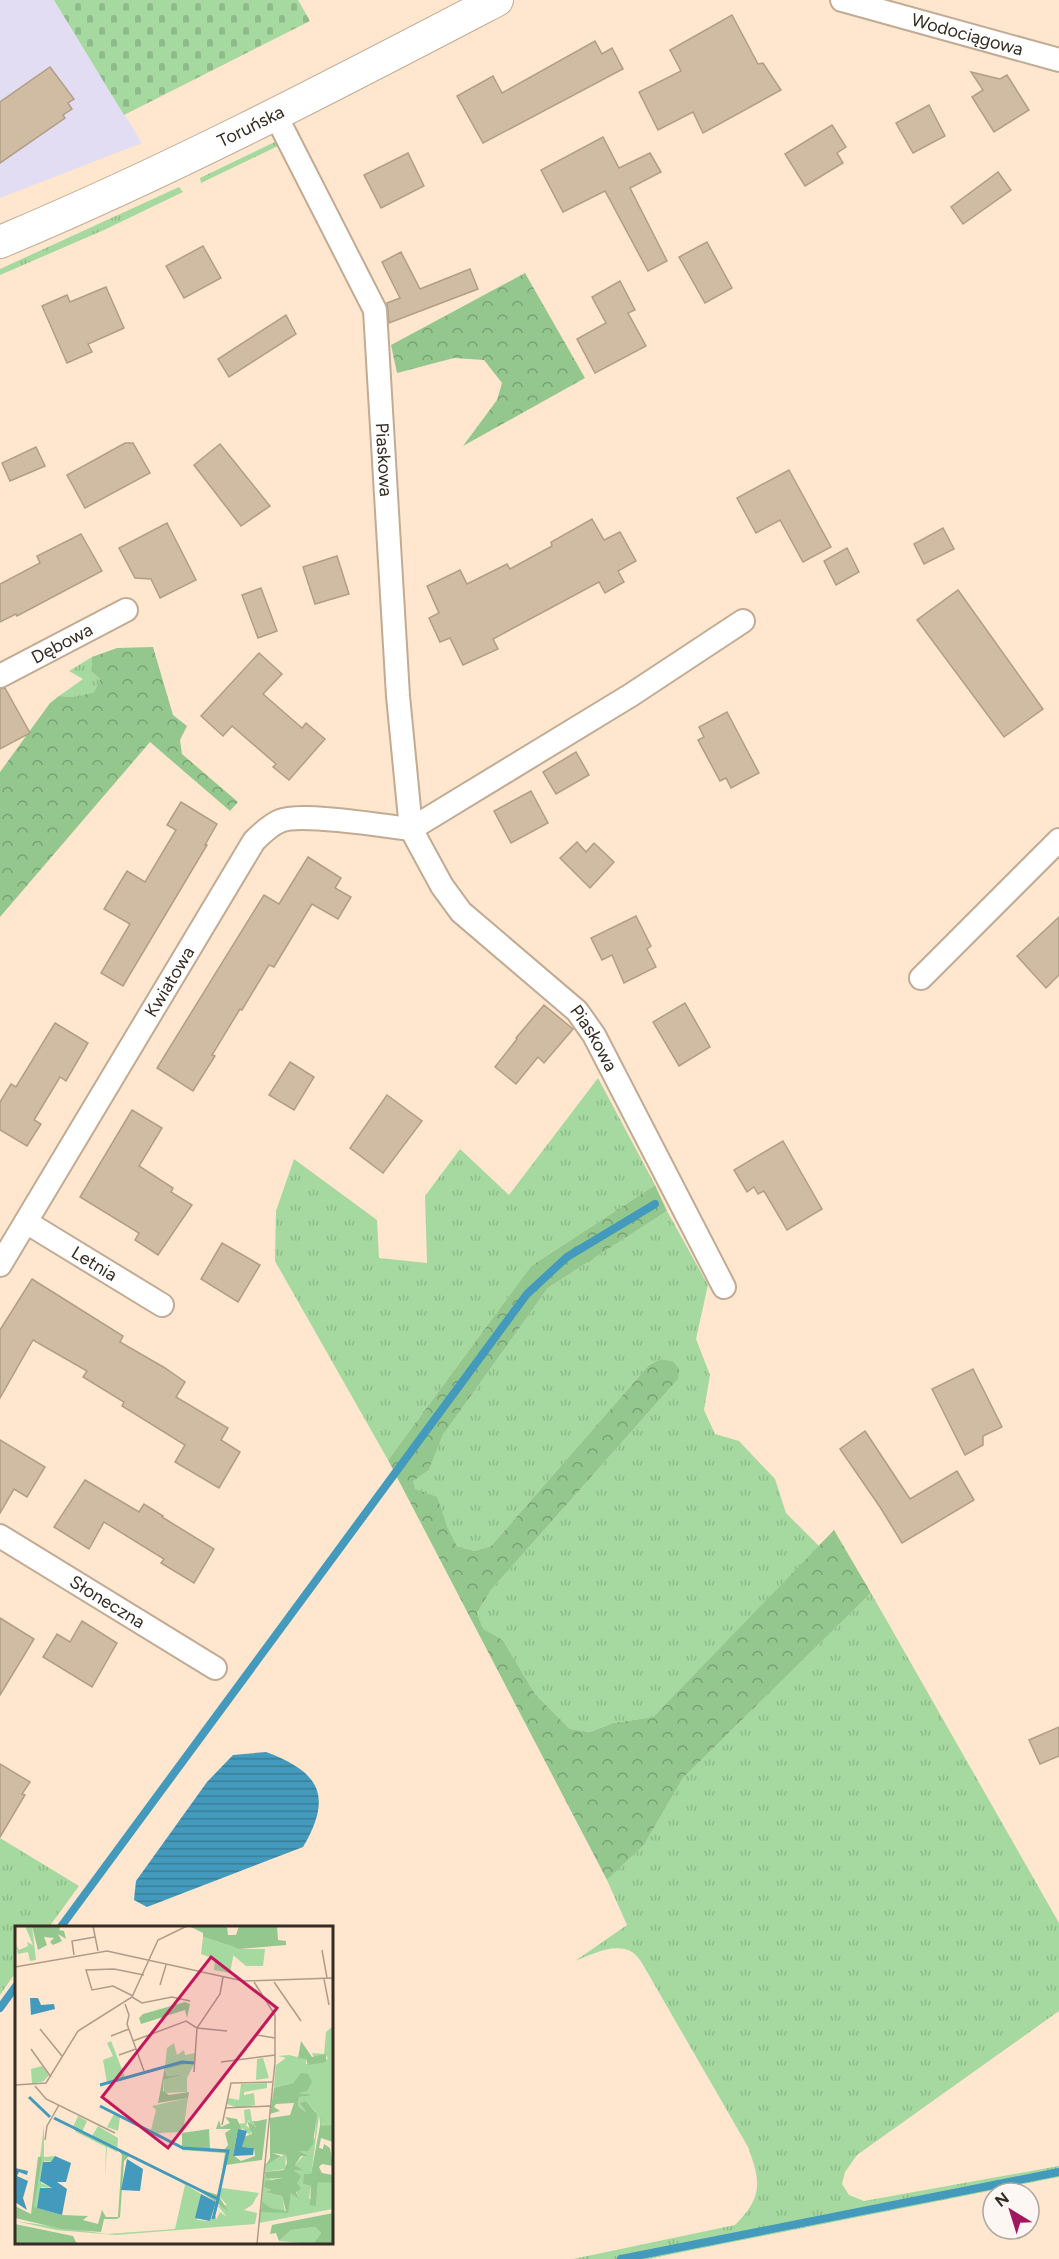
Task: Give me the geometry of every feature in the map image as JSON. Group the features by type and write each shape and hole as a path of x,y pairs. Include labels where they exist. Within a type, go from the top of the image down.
{"main road":[{"name":"Toruńska","path":"0,242 44,224 275,114 497,0"}],"street":[{"name":"Wodociągowa","path":"842,0 1059,60"},
{"name":"Piaskowa","path":"275,114 375,309 398,696 411,829 442,886 461,912 577,1011 594,1035 724,1287"},
{"name":"Dębowa","path":"0,676 126,610"},
{"path":"411,829 631,695 742,621"},
{"name":"Kwiatowa","path":"0,1265 254,841 280,820 315,819 411,829"},
{"path":"921,978 1059,840"},
{"name":"Letnia","path":"26,1222 162,1305"},
{"name":"Słoneczna","path":"0,1536 215,1668"}],"shaded area":[{"path":"0,0 54,0 142,143 0,198"}],"green space":[{"path":"54,0 298,0 310,21 124,115"},
{"path":"279,140 280,145 201,183 200,178"},
{"path":"179,187 183,192 104,230 0,275 0,269"},
{"path":"525,273 585,378 463,446 497,400 502,383 484,360 454,358 397,373 391,345"},
{"path":"153,647 173,715 187,726 180,740 182,754 238,802 230,811 150,742 0,917 0,772 50,703 59,696 75,697 94,692 100,679 91,671 92,657 117,648"},
{"path":"92,657 91,671 100,679 94,692 75,697 59,696 83,679 69,671"},
{"path":"598,1078 655,1185 531,1266 388,1460 275,1261 276,1211 294,1159 377,1220 379,1258 427,1263 425,1196 460,1149 509,1195"},
{"path":"655,1185 667,1211 548,1288 443,1435 429,1470 413,1481 415,1489 437,1497 457,1546 474,1551 491,1546 649,1365 661,1359 673,1361 679,1369 678,1379 491,1590 477,1613 483,1629 503,1640 535,1694 570,1729 590,1732 613,1723 653,1717 834,1530 871,1593 683,1778 644,1845 607,1880 388,1460 531,1266"},
{"path":"667,1211 708,1285 696,1339 710,1375 704,1410 715,1434 739,1441 775,1479 786,1513 819,1546 653,1717 613,1723 590,1732 570,1729 535,1694 503,1640 483,1630 477,1613 491,1590 678,1379 673,1361 661,1359 649,1365 491,1546 474,1551 457,1546 447,1526 415,1489 412,1481 429,1470 443,1435 548,1288"},
{"path":"871,1593 1059,1923 1059,2011 857,2155 845,2172 842,2184 849,2195 864,2201 1059,2166 1059,2177 1039,2181 981,2181 981,2193 648,2259 573,2259 735,2225 751,2206 757,2189 755,2170 748,2147 639,1959 632,1952 618,1948 603,1950 575,1961 627,1925 607,1880 644,1845 683,1778"},
{"path":"0,1838 79,1886 50,1926 15,1926 15,1973 0,1995"}],"water":[{"path":"266,1752 299,1768 316,1788 319,1800 317,1813 303,1847 147,1907 134,1900 136,1881 207,1782 233,1755"}],"building":[{"path":"732,15 758,64 763,63 781,90 703,133 693,112 658,130 639,92 681,71 670,50"},
{"path":"595,41 602,54 612,48 623,69 483,143 457,96 493,76 502,93"},
{"path":"50,67 74,99 68,103 72,109 63,115 65,118 0,163 0,102"},
{"path":"971,72 1000,79 1007,75 1029,110 994,132 972,97 983,90"},
{"path":"929,105 945,136 913,153 896,123"},
{"path":"832,125 846,147 837,153 843,163 805,186 785,154"},
{"path":"603,137 619,168 650,153 661,172 630,188 667,261 648,271 605,191 563,212 541,170"},
{"path":"408,153 424,186 381,208 364,175"},
{"path":"998,172 1011,190 963,224 951,207"},
{"path":"707,242 732,288 705,303 679,257"},
{"path":"203,246 221,278 184,298 166,266"},
{"path":"401,252 420,289 470,269 478,289 389,323 387,303 400,298 382,262"},
{"path":"620,281 635,310 628,313 646,346 595,373 577,339 606,323 592,297"},
{"path":"106,287 124,328 88,344 92,352 67,363 42,306 67,295 70,302"},
{"path":"286,315 296,334 229,377 218,359"},
{"path":"125,443 133,443 150,473 85,508 67,475"},
{"path":"220,444 270,506 241,526 194,465"},
{"path":"36,447 45,466 10,481 2,463"},
{"path":"789,470 831,547 803,562 780,520 756,533 737,498"},
{"path":"592,519 604,540 620,532 636,561 618,571 624,582 605,593 599,582 493,639 498,649 463,665 450,638 440,642 429,618 439,613 427,586 460,570 467,584 507,564 510,569 552,546 551,542"},
{"path":"167,523 196,580 160,598 151,579 135,578 119,548"},
{"path":"943,528 954,549 924,564 914,544"},
{"path":"81,534 102,571 17,616 16,614 0,622 0,584 40,563 37,556"},
{"path":"847,548 859,572 836,585 824,561"},
{"path":"337,556 349,594 315,604 303,567"},
{"path":"261,588 277,631 258,638 242,595"},
{"path":"958,590 1043,709 1004,737 917,620"},
{"path":"259,653 282,674 263,694 302,728 306,723 325,739 289,780 273,767 276,764 232,726 223,736 201,716"},
{"path":"5,688 30,733 0,749 0,689"},
{"path":"727,712 759,773 731,788 726,778 720,781 698,740 704,737 699,727"},
{"path":"576,752 589,775 556,794 543,772"},
{"path":"531,791 548,823 511,843 494,811"},
{"path":"181,802 217,824 205,845 207,845 123,986 101,973 130,924 104,909 127,871 145,882 176,830 167,825"},
{"path":"577,842 586,852 594,843 614,862 590,888 560,858"},
{"path":"308,857 341,878 335,888 351,897 338,919 312,904 274,967 269,965 242,1010 240,1009 193,1091 157,1068 264,895 279,904"},
{"path":"636,916 651,946 647,949 656,967 624,983 612,955 602,960 591,938"},
{"path":"1059,917 1059,975 1046,988 1017,956"},
{"path":"685,1003 710,1047 679,1066 653,1022"},
{"path":"544,1005 573,1029 544,1063 538,1057 516,1084 495,1067"},
{"path":"55,1023 88,1043 66,1081 60,1077 34,1120 41,1124 27,1146 0,1130 0,1102 11,1084 16,1087"},
{"path":"290,1062 314,1077 294,1110 269,1095"},
{"path":"387,1095 422,1121 383,1173 350,1148"},
{"path":"132,1110 162,1128 139,1166 173,1188 171,1192 192,1205 158,1255 135,1240 139,1233 80,1197"},
{"path":"783,1141 822,1209 787,1230 764,1191 758,1194 754,1187 747,1192 734,1170"},
{"path":"222,1243 260,1265 238,1302 201,1279"},
{"path":"32,1279 123,1336 120,1342 185,1382 176,1397 228,1428 221,1440 240,1452 219,1488 175,1462 185,1445 122,1406 124,1402 83,1377 87,1371 33,1340 0,1398 0,1330"},
{"path":"973,1369 1002,1427 983,1436 983,1445 965,1455 932,1389"},
{"path":"865,1431 910,1499 957,1471 974,1500 902,1543 840,1449"},
{"path":"0,1440 45,1467 27,1497 14,1489 0,1513"},
{"path":"85,1480 139,1512 144,1504 214,1549 194,1583 161,1563 164,1559 104,1522 89,1549 54,1527"},
{"path":"0,1618 34,1639 0,1695"},
{"path":"82,1621 117,1643 92,1687 43,1657 57,1634 70,1642"},
{"path":"1059,1727 1059,1756 1040,1764 1029,1740"},
{"path":"0,1764 30,1782 22,1794 25,1795 0,1837"}],"waterway":[{"path":"61,1926 527,1294 567,1257 655,1204"},
{"path":"0,2008 15,1987"},
{"path":"621,2259 1059,2172"}]}
